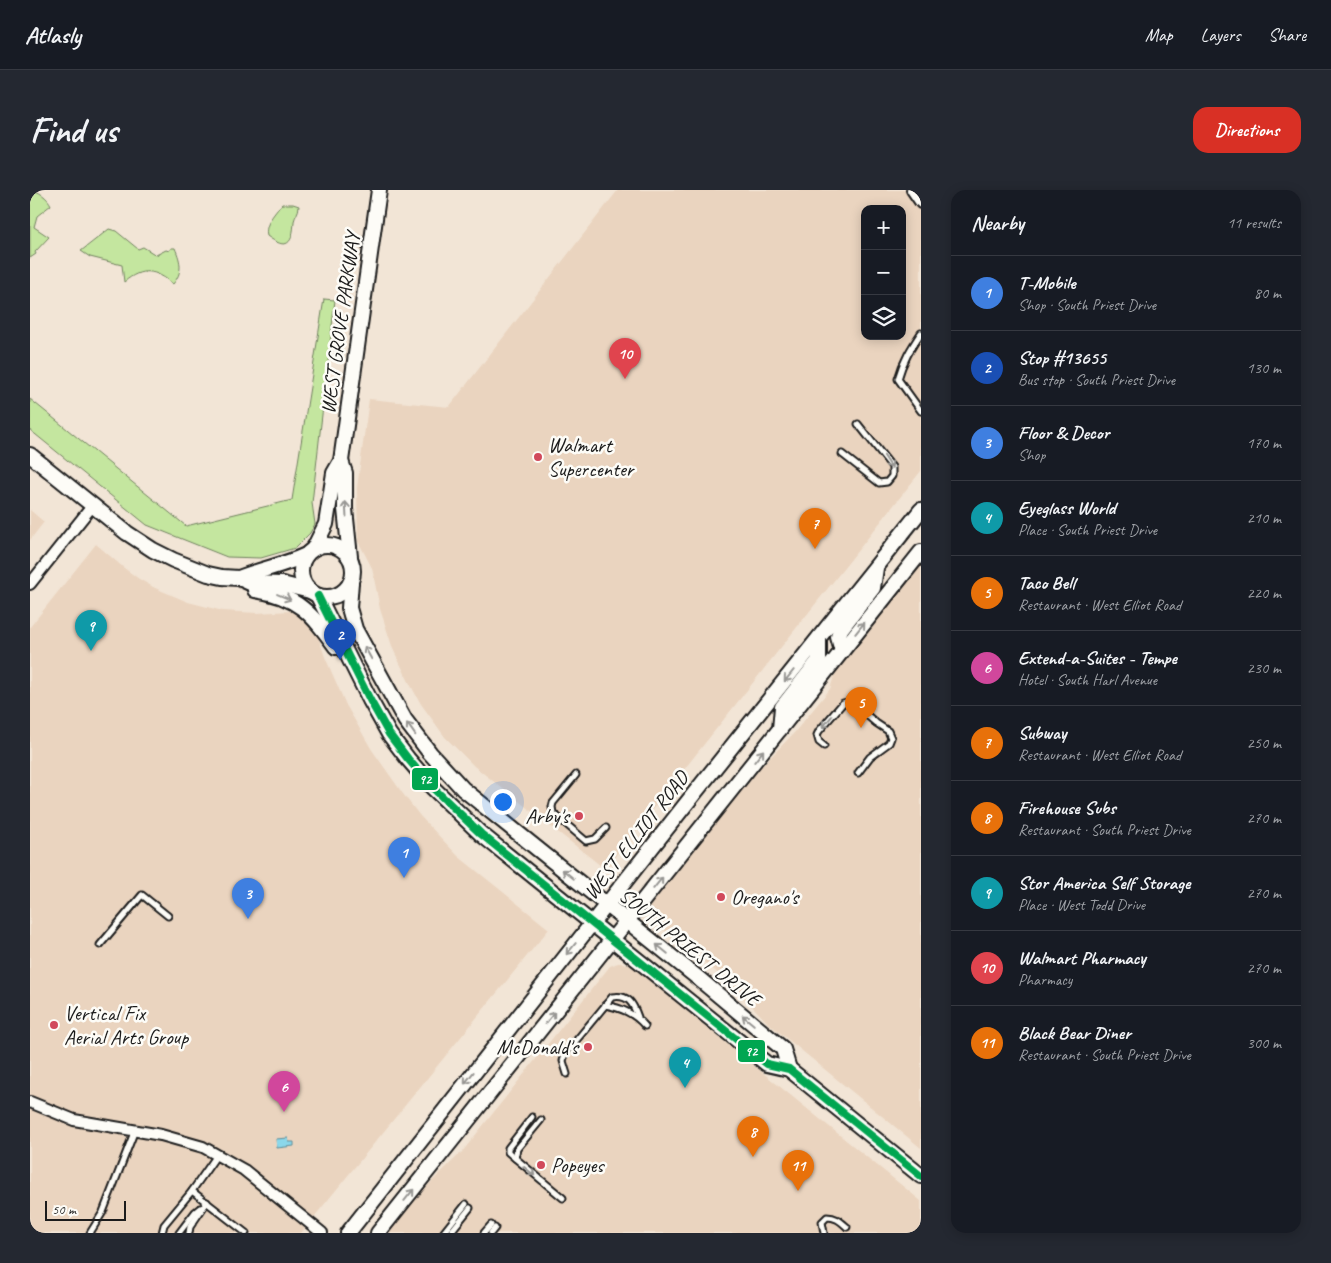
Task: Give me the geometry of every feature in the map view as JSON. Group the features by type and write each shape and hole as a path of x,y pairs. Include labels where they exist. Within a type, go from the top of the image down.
{"main road":[{"name":"WEST GROVE PARKWAY","path":"310,552 326,524 334,473 341,461 379,190"},
{"path":"33,460 127,533 153,550 208,574 239,578 250,583 282,584 325,597 340,594 351,582 354,574 350,557 338,547 330,545 310,552 290,563 254,572 239,578"},
{"name":"WEST GROVE PARKWAY","path":"341,461 345,473 345,509 350,557"},
{"name":"WEST ELLIOT ROAD","path":"348,1233 606,905 921,510"},
{"path":"310,552 302,562 301,570 302,578 314,594"},
{"path":"378,1233 921,552"},
{"path":"842,651 839,642 839,632 873,588 876,567"},
{"path":"222,577 248,589 270,592 291,600 303,608 317,620 360,678"},
{"name":"SOUTH PRIEST DRIVE","path":"351,582 349,608 355,629 405,720 435,760 463,789 627,920 783,1049 789,1069"},
{"name":"SOUTH PRIEST DRIVE","path":"314,594 370,700 397,744 427,781 462,817 767,1064 789,1069 921,1176"},
{"path":"780,730 782,707 819,660 819,638"},
{"path":"397,744 411,746 442,781 463,789"}],"street":[{"path":"912,190 921,203"},
{"path":"30,584 93,505"},
{"path":"30,1102 74,1120 161,1135 203,1147 244,1170 322,1233"}],"lane":[{"path":"921,333 908,352 898,379 921,411"},
{"path":"842,454 879,483 887,482 892,476 892,467 858,424"},
{"path":"824,746 817,739 819,730 843,703 854,704 888,731 891,738 889,743 870,758 858,772"},
{"path":"576,775 553,803 553,813 586,841 595,839 606,828"},
{"path":"100,944 142,895 168,916"},
{"path":"566,1074 563,1061 565,1054 612,997 624,997 634,1005 638,1017 645,1026"},
{"path":"605,1005 619,1008 638,1017"},
{"path":"532,1117 508,1148 508,1152 563,1198"},
{"path":"515,1158 517,1149 541,1120"},
{"path":"90,1233 103,1212 135,1130"},
{"path":"162,1233 164,1225 192,1191 217,1155"},
{"path":"192,1191 205,1204 246,1233"},
{"path":"179,1233 195,1212 205,1204"},
{"path":"189,1233 190,1227 205,1204"},
{"path":"443,1233 468,1206 450,1233"},
{"path":"824,1233 822,1222 827,1217 839,1220 847,1227"},
{"path":"484,1233 492,1229"}],"shaded area":[{"path":"618,190 921,190 921,471 605,869 474,766 445,737 421,704 411,686 393,649 380,609 372,568 358,541 357,488 369,399 449,407"},
{"path":"30,510 44,522 30,540"},
{"path":"96,544 139,579 188,602 223,611 257,613 291,611 308,607 325,657 346,705 372,750 403,794 420,816 458,856 549,929 301,1233 30,1233 30,627"},
{"path":"921,565 921,1148 768,1023 730,983 652,920 650,906 757,771 794,733 830,689 835,673"},
{"path":"618,963 630,965 921,1201 921,1233 388,1233 422,1191 462,1152 610,966"}],"green space":[{"path":"30,190 42,195 51,205 37,216 34,227 49,237 35,252 36,254 30,258"},
{"path":"282,204 299,206 292,235 288,243 284,244 274,241 267,236 266,232 271,219"},
{"path":"109,229 116,231 138,249 143,247 156,255 175,248 179,258 180,271 173,284 160,275 148,272 137,274 124,282 122,265 90,257 81,251"},
{"path":"324,299 335,300 312,503 315,524 310,533 295,548 261,558 227,557 147,525 30,430 30,399 186,526 292,500"}],"water":[{"path":"288,1138 289,1142 294,1142 294,1146 277,1148 276,1139"}],"transit line":[{"name":"92","path":"318,596 389,734 433,788 481,834 767,1064 789,1069 921,1176"}],"place":[{"name":"Walmart Pharmacy","path":"625,379"},
{"name":"Walmart Supercenter","path":"538,457"},
{"name":"Subway","path":"815,549"},
{"name":"Stor America Self Storage","path":"91,651"},
{"name":"Stop #13655","path":"340,660"},
{"name":"Taco Bell","path":"861,728"},
{"name":"Arby's","path":"579,816"},
{"name":"T-Mobile","path":"404,878"},
{"name":"Oregano's","path":"721,897"},
{"name":"Floor & Decor","path":"248,919"},
{"name":"Vertical Fix Aerial Arts Group","path":"54,1025"},
{"name":"McDonald's","path":"588,1047"},
{"name":"Eyeglass World","path":"685,1088"},
{"name":"Extend-a-Suites - Tempe","path":"284,1112"},
{"name":"Firehouse Subs","path":"753,1157"},
{"name":"Popeyes","path":"541,1165"},
{"name":"Black Bear Diner","path":"798,1191"}]}
